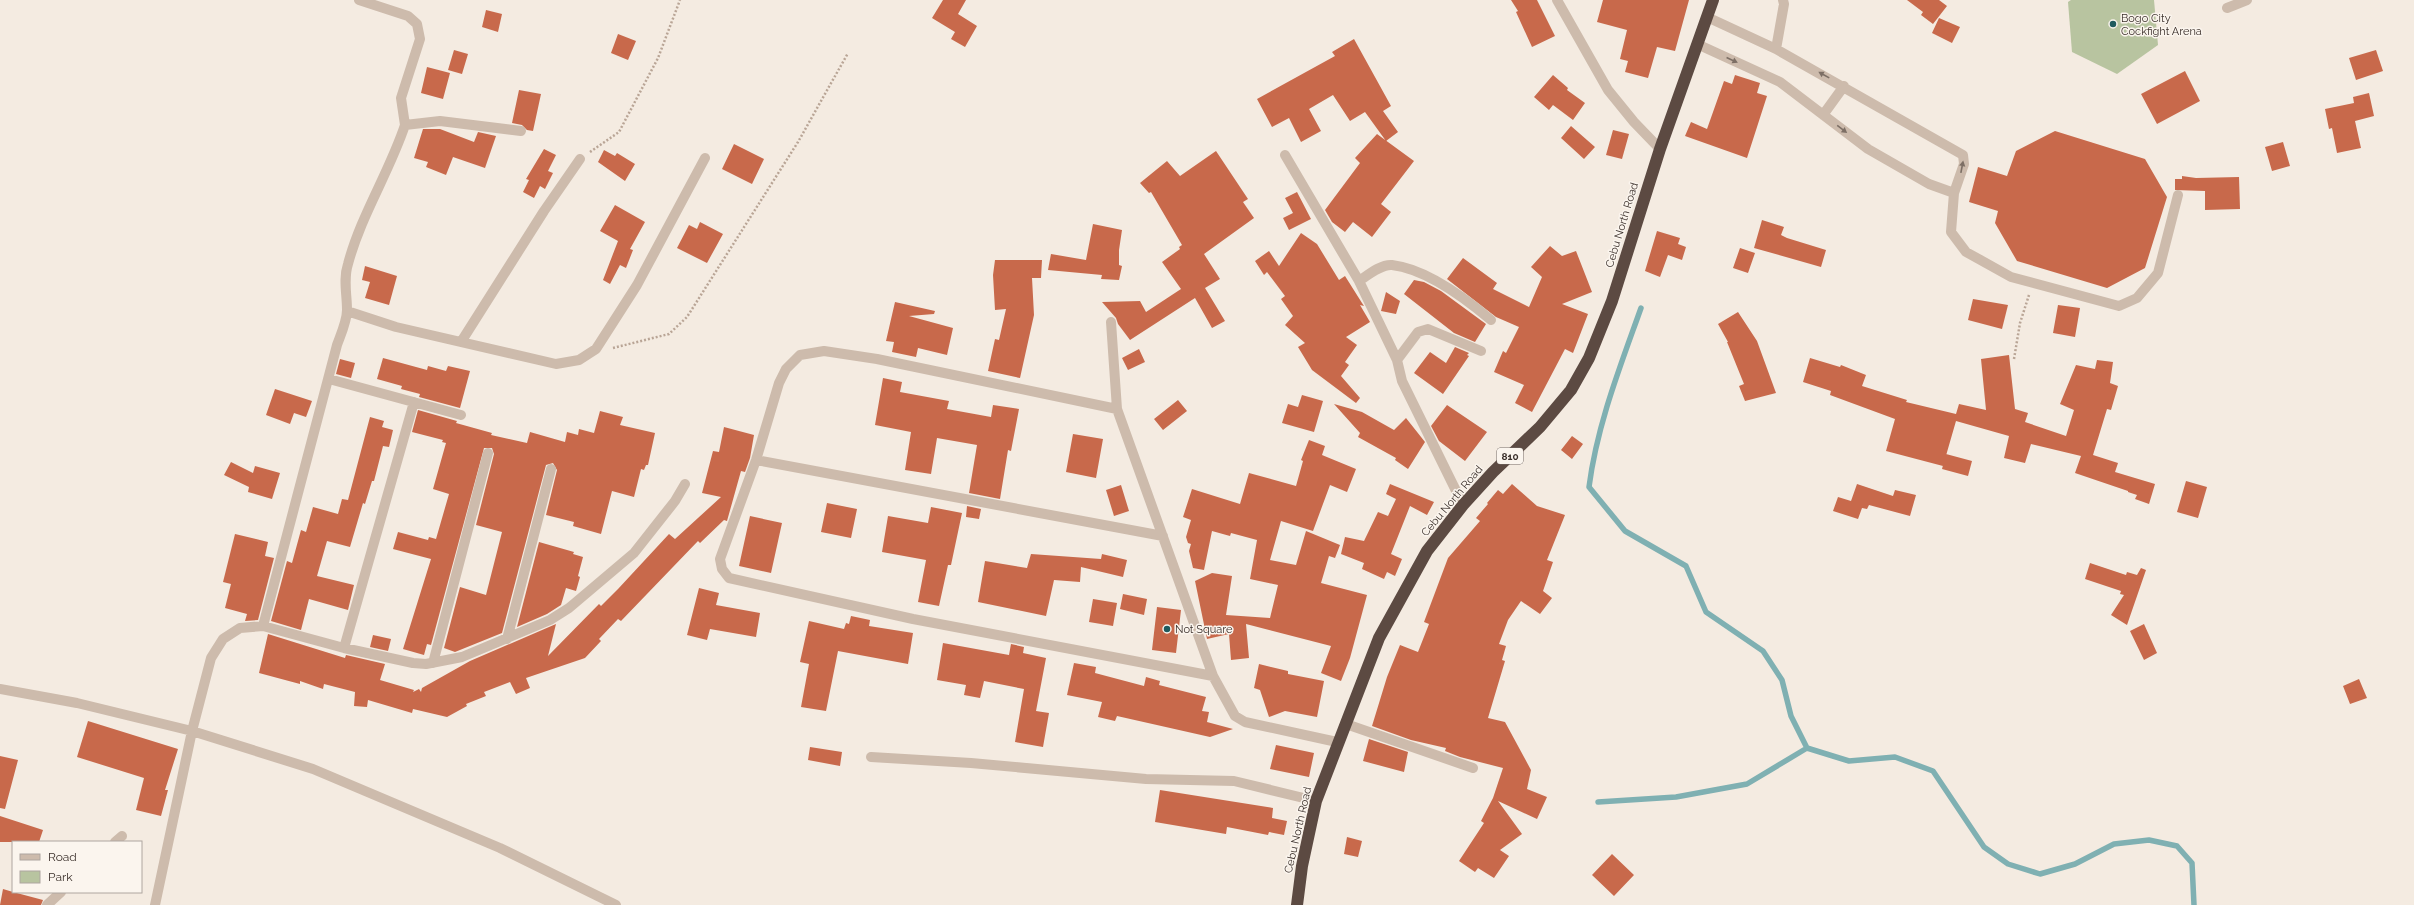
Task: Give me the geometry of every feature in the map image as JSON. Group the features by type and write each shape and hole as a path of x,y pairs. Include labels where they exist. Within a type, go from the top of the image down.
{"highway":[{"name":"Cebu North Road","path":"1297,905 1302,866 1316,801 1337,742 1346,724 1379,638 1401,595 1428,551 1463,505 1493,472 1540,427 1571,390 1589,358 1612,301 1660,149 1713,0"}],"street":[{"path":"263,626 347,311 345,282 347,265 362,222 397,150 405,125 401,98 420,39 417,24 408,16 359,0"},
{"path":"1557,0 1608,90 1634,122 1660,149"},
{"path":"1776,49 1782,19 1783,0"},
{"path":"2227,8 2247,0"},
{"path":"1707,17 1776,49 1844,86 1963,155 1964,164 1954,193 1951,232 1966,252 2011,277 2119,306 2137,298 2158,273 2178,195"},
{"path":"1697,44 1780,82 1875,153 1929,184 1954,193"},
{"path":"1823,115 1844,86"},
{"path":"405,125 440,121 522,131"},
{"path":"1286,155 1359,281 1397,360 1402,382 1463,505"},
{"path":"347,311 396,327 556,364 579,360 596,349 637,285 705,158"},
{"path":"461,342 544,211 580,159"},
{"path":"1359,281 1378,269 1391,265 1409,270 1444,285 1468,300 1491,320"},
{"path":"1111,322 1118,409 1213,676 1235,716 1245,722 1337,742"},
{"path":"1397,360 1418,332 1428,329 1481,351"},
{"path":"1118,409 877,359 824,351 800,355 786,369 756,460 720,559 722,569 729,578 913,618 1213,676"},
{"path":"329,379 461,415"},
{"path":"344,648 414,402"},
{"path":"433,663 488,453"},
{"path":"756,460 1163,536"},
{"path":"507,638 551,469"},
{"path":"155,905 192,731 211,658 223,639 240,628 263,626 344,648 413,663 433,663 462,657 550,620 569,608 634,553 675,501 685,484"},
{"path":"0,689 78,703 192,731 313,769 500,848 616,905"},
{"path":"1346,724 1473,768"},
{"path":"871,757 971,763 1146,779 1234,781 1316,801"},
{"path":"47,905 60,893"}],"path":[{"path":"580,159 619,132 658,58 680,0"},
{"path":"596,349 620,348 668,334 686,317 798,142 848,54"},
{"path":"2014,359 2020,323 2033,283"}],"green space":[{"name":"Bogo City Cockfight Arena","path":"2071,0 2154,0 2158,45 2117,74 2072,52 2068,2"}],"building":[{"path":"943,0 966,0 958,14 977,26 965,47 951,39 955,32 932,18"},
{"path":"1511,0 1537,0 1555,36 1532,47 1516,12 1518,11"},
{"path":"1603,0 1689,0 1675,51 1657,47 1648,78 1625,72 1628,61 1620,59 1627,30 1597,22"},
{"path":"1907,0 1939,0 1947,6 1933,24 1921,15 1923,12"},
{"path":"486,10 502,14 498,32 482,27"},
{"path":"1939,18 1960,27 1952,43 1932,33"},
{"path":"618,34 636,41 628,60 611,53"},
{"path":"1354,39 1391,106 1383,111 1398,132 1386,141 1365,112 1350,121 1333,95 1309,109 1321,131 1301,142 1289,118 1272,127 1257,99 1335,56 1332,52"},
{"path":"454,50 468,54 462,74 448,70"},
{"path":"2376,50 2383,71 2356,80 2349,58"},
{"path":"427,67 450,73 443,99 421,93"},
{"path":"2185,71 2200,101 2157,124 2141,94"},
{"path":"1553,75 1568,88 1567,90 1585,103 1573,120 1553,105 1549,110 1534,97"},
{"path":"1735,75 1760,83 1757,93 1767,96 1747,158 1685,136 1691,122 1707,129 1724,81 1732,84"},
{"path":"519,90 541,94 533,131 527,130 522,125 512,123"},
{"path":"2369,93 2374,116 2355,121 2361,148 2337,153 2332,128 2329,129 2325,109 2354,103 2353,97"},
{"path":"1571,126 1595,147 1584,159 1561,138"},
{"path":"423,129 440,129 474,142 478,132 496,136 485,168 453,157 446,175 426,167 428,162 414,158"},
{"path":"1613,130 1629,134 1622,159 1606,155"},
{"path":"2055,131 2145,159 2167,197 2145,268 2107,288 2017,261 1995,223 1998,211 1969,202 1978,167 2007,176 2016,151"},
{"path":"1377,134 1414,161 1381,204 1391,212 1372,237 1353,222 1345,232 1332,222 1325,210 1360,163 1355,158"},
{"path":"2283,142 2290,166 2272,171 2265,147"},
{"path":"734,144 764,159 752,184 722,169"},
{"path":"544,149 556,155 548,171 553,173 545,189 540,186 534,198 523,192 529,180 526,179"},
{"path":"604,150 615,156 617,153 635,164 625,181 598,162"},
{"path":"1216,151 1248,199 1243,202 1254,218 1204,254 1220,279 1205,288 1225,321 1212,328 1195,298 1130,340 1118,324 1116,318 1102,302 1140,301 1146,312 1181,289 1162,262 1180,249 1179,247 1182,245 1151,192 1149,193 1140,183 1167,161 1180,176"},
{"path":"2182,176 2196,178 2239,177 2240,209 2205,210 2205,191 2175,190 2175,179 2182,179"},
{"path":"1297,192 1311,219 1289,230 1283,218 1293,213 1285,198"},
{"path":"615,205 645,222 630,249 633,250 626,268 620,265 610,284 603,280 618,241 600,231"},
{"path":"1762,220 1784,227 1781,235 1787,238 1826,250 1821,267 1754,248"},
{"path":"700,222 723,234 707,263 677,248 689,225 697,229"},
{"path":"1093,224 1122,230 1119,250 1119,265 1122,266 1119,280 1101,279 1102,275 1048,270 1051,254 1086,260"},
{"path":"1657,231 1680,238 1678,244 1686,247 1682,260 1668,255 1660,277 1645,271"},
{"path":"1301,233 1317,244 1339,280 1345,276 1364,306 1360,305 1370,322 1346,337 1357,345 1345,362 1349,365 1341,376 1360,398 1356,403 1312,370 1298,347 1305,343 1285,325 1293,316 1281,299 1285,296 1267,272 1264,275 1255,261 1269,251 1279,266"},
{"path":"1550,246 1562,256 1576,251 1592,292 1562,304 1588,314 1573,353 1565,349 1532,412 1515,403 1524,385 1494,372 1503,351 1506,353 1519,327 1496,317 1447,279 1463,258 1497,283 1493,289 1529,307 1542,277 1531,267"},
{"path":"1740,248 1755,253 1748,273 1733,268"},
{"path":"995,260 1042,260 1041,278 1032,278 1034,315 1020,378 988,371 995,339 999,340 1006,309 995,310 993,275"},
{"path":"365,266 397,276 389,305 365,298 370,282 362,280"},
{"path":"1414,280 1424,282 1441,291 1486,324 1475,342 1454,333 1404,294"},
{"path":"1386,292 1400,301 1396,314 1381,311"},
{"path":"1973,299 2008,305 2002,329 1968,320"},
{"path":"895,302 935,311 934,314 909,316 953,328 947,355 918,348 916,357 892,352 894,342 886,341"},
{"path":"2058,305 2080,308 2075,337 2053,333"},
{"path":"1738,312 1757,341 1776,393 1745,401 1739,386 1744,384 1728,342 1718,324"},
{"path":"1455,347 1469,353 1467,355 1469,356 1443,394 1414,373 1430,352 1446,363"},
{"path":"1139,349 1145,362 1128,370 1122,358"},
{"path":"2009,355 2015,409 2028,413 2025,422 2066,436 2074,410 2060,404 2076,365 2095,369 2097,360 2113,362 2110,383 2118,386 2111,410 2107,409 2093,455 2118,463 2115,472 2155,484 2149,504 2135,499 2137,495 2128,491 2075,473 2081,456 2031,444 2025,463 2004,458 2009,436 1956,421 1943,466 1886,451 1895,419 1830,395 1831,391 1803,382 1810,358 1840,367 1841,365 1866,375 1862,386 1907,400 1906,402 1956,414 1959,404 1986,410 1981,359"},
{"path":"383,358 427,370 428,366 446,371 448,366 470,371 460,408 419,397 420,394 401,389 402,386 377,379"},
{"path":"340,359 355,363 351,378 336,374"},
{"path":"883,378 902,382 900,392 949,401 947,409 991,417 993,405 1019,409 1011,451 1008,450 1000,499 969,493 977,445 937,438 931,474 905,470 911,432 875,425"},
{"path":"275,389 312,401 306,417 294,413 290,424 266,415"},
{"path":"1302,395 1323,401 1314,432 1282,423 1288,404 1298,407"},
{"path":"1178,400 1187,411 1163,430 1154,419"},
{"path":"1334,404 1362,412 1394,430 1406,418 1425,442 1408,469 1395,460 1396,458 1358,437 1360,433"},
{"path":"1447,405 1487,432 1465,461 1439,441 1431,426"},
{"path":"418,410 492,433 491,435 527,443 530,432 565,442 567,432 578,435 579,429 594,433 600,411 623,417 620,425 655,433 648,465 646,465 644,470 641,469 634,497 612,491 601,534 573,526 574,522 546,515 557,470 553,463 546,465 502,633 455,652 444,648 460,587 486,595 502,532 476,525 494,454 492,448 484,448 431,645 427,644 424,655 403,649 431,559 393,549 398,532 428,540 429,537 436,539 449,494 433,489 446,443 442,442 443,440 412,432"},
{"path":"370,417 384,421 382,427 393,430 389,447 383,446 374,481 372,481 365,504 363,503 350,547 327,541 317,576 354,585 348,610 309,599 301,630 271,621 287,561 292,563 301,530 306,532 313,507 338,514 342,499 348,500"},
{"path":"724,427 754,435 750,458 745,472 741,471 727,521 724,520 700,543 698,541 621,621 618,619 599,639 601,641 585,658 526,678 530,688 516,694 510,682 484,692 486,696 466,704 467,706 447,717 413,709 412,713 368,700 367,707 354,706 355,692 324,684 323,689 300,681 300,684 259,673 268,634 345,658 346,655 385,664 380,680 414,690 413,692 419,689 421,692 422,688 470,661 556,624 548,656 599,604 601,606 618,589 669,534 675,539 721,497 702,493 713,451 719,452"},
{"path":"1073,434 1103,439 1096,478 1066,472"},
{"path":"1572,436 1583,444 1572,459 1561,450"},
{"path":"1309,440 1325,446 1322,455 1356,469 1347,492 1330,485 1313,531 1281,521 1270,560 1296,565 1306,531 1340,545 1335,558 1329,556 1321,583 1367,595 1350,658 1341,681 1321,673 1331,646 1246,624 1249,658 1231,660 1229,634 1207,639 1195,581 1212,573 1232,576 1226,615 1270,618 1278,585 1250,579 1257,540 1231,533 1230,536 1212,531 1204,570 1193,568 1189,551 1191,544 1188,543 1186,537 1191,520 1183,517 1192,489 1240,504 1249,473 1296,486 1303,461 1301,460"},
{"path":"1946,454 1972,461 1968,476 1942,469"},
{"path":"231,462 253,473 255,466 280,473 272,499 248,492 249,487 224,475"},
{"path":"2186,481 2207,487 2198,518 2177,512"},
{"path":"1390,484 1434,502 1427,515 1410,506 1391,554 1402,559 1395,576 1387,572 1384,579 1362,569 1364,563 1341,554 1345,537 1364,541 1378,512 1388,516 1396,499 1386,494"},
{"path":"1512,484 1537,506 1565,515 1547,560 1553,562 1543,591 1552,598 1540,614 1521,601 1508,620 1499,644 1506,646 1502,660 1505,661 1488,718 1505,722 1531,770 1527,789 1547,797 1537,819 1498,801 1522,834 1500,850 1509,856 1494,878 1478,868 1475,872 1459,861 1484,823 1481,821 1493,798 1503,768 1460,757 1445,751 1446,748 1411,740 1372,726 1387,677 1400,645 1418,652 1429,624 1424,622 1448,558 1480,521 1476,518 1498,490 1503,494"},
{"path":"1857,484 1893,496 1895,490 1916,495 1910,516 1869,505 1867,509 1862,508 1858,519 1833,511 1838,497 1851,501"},
{"path":"1121,485 1129,511 1114,516 1106,490"},
{"path":"827,503 857,509 851,538 821,532"},
{"path":"967,506 981,509 979,519 966,517"},
{"path":"931,507 962,513 951,565 948,565 939,606 918,602 926,560 882,552 888,516 928,523"},
{"path":"750,516 782,523 771,573 739,566"},
{"path":"235,534 268,542 265,556 274,558 258,620 245,621 247,614 225,608 231,584 223,582"},
{"path":"539,542 574,552 573,554 583,557 578,576 580,577 576,591 566,588 561,605 547,614 517,627"},
{"path":"1031,554 1101,559 1102,554 1127,560 1123,577 1081,567 1080,582 1054,580 1046,616 978,602 985,561 1027,568"},
{"path":"2090,563 2126,575 2127,572 2137,575 2141,568 2146,570 2127,625 2111,615 2124,595 2120,594 2121,591 2085,579"},
{"path":"699,588 719,593 716,605 760,613 756,637 710,629 707,640 687,635"},
{"path":"1123,594 1147,599 1144,615 1120,609"},
{"path":"1093,599 1117,603 1113,626 1089,622"},
{"name":"Not Square","path":"1157,607 1181,610 1176,653 1152,650"},
{"path":"851,616 870,620 869,626 913,633 908,664 838,651 826,711 801,707 809,664 800,662 809,621 844,629 846,623 849,624"},
{"path":"2144,624 2157,653 2144,660 2130,631"},
{"path":"373,635 391,639 388,651 370,647"},
{"path":"943,643 1009,655 1011,644 1024,647 1023,653 1046,658 1036,711 1049,713 1043,747 1015,742 1024,689 984,681 980,698 964,695 966,685 937,680"},
{"path":"1074,663 1096,667 1095,673 1144,686 1146,677 1160,681 1159,685 1206,697 1202,711 1209,712 1207,722 1233,729 1210,737 1117,716 1115,721 1098,717 1102,702 1067,695"},
{"path":"1259,664 1288,671 1288,674 1324,681 1317,717 1285,711 1269,717 1260,690 1254,688"},
{"path":"2359,679 2367,698 2350,704 2343,686"},
{"path":"88,721 178,749 165,790 168,790 161,816 136,810 144,778 77,757"},
{"path":"1369,739 1408,752 1404,772 1363,761"},
{"path":"1276,745 1314,753 1309,777 1270,769"},
{"path":"810,747 842,752 840,766 808,760"},
{"path":"0,756 18,760 5,809 0,808"},
{"path":"1160,790 1273,808 1272,818 1287,821 1284,835 1269,832 1268,835 1227,827 1226,834 1155,822"},
{"path":"0,816 43,830 39,841 0,842"},
{"path":"1347,837 1362,841 1358,857 1344,854"},
{"path":"1612,854 1634,875 1614,896 1592,875"},
{"path":"3,889 12,891 12,893 18,893 43,900 41,905 0,905"}],"waterway":[{"path":"1641,308 1617,374 1603,419 1589,487 1625,531 1686,566 1706,612 1763,651 1782,680 1791,716 1807,748 1849,761 1895,757 1933,771 1984,847 2008,864 2040,874 2075,864 2114,844 2149,840 2177,846 2192,863 2194,905"},
{"path":"1598,802 1676,797 1747,784 1807,748"}],"place":[{"name":"Bogo City Cockfight Arena","path":"2113,24"},
{"name":"Not Square","path":"1167,629"}]}
